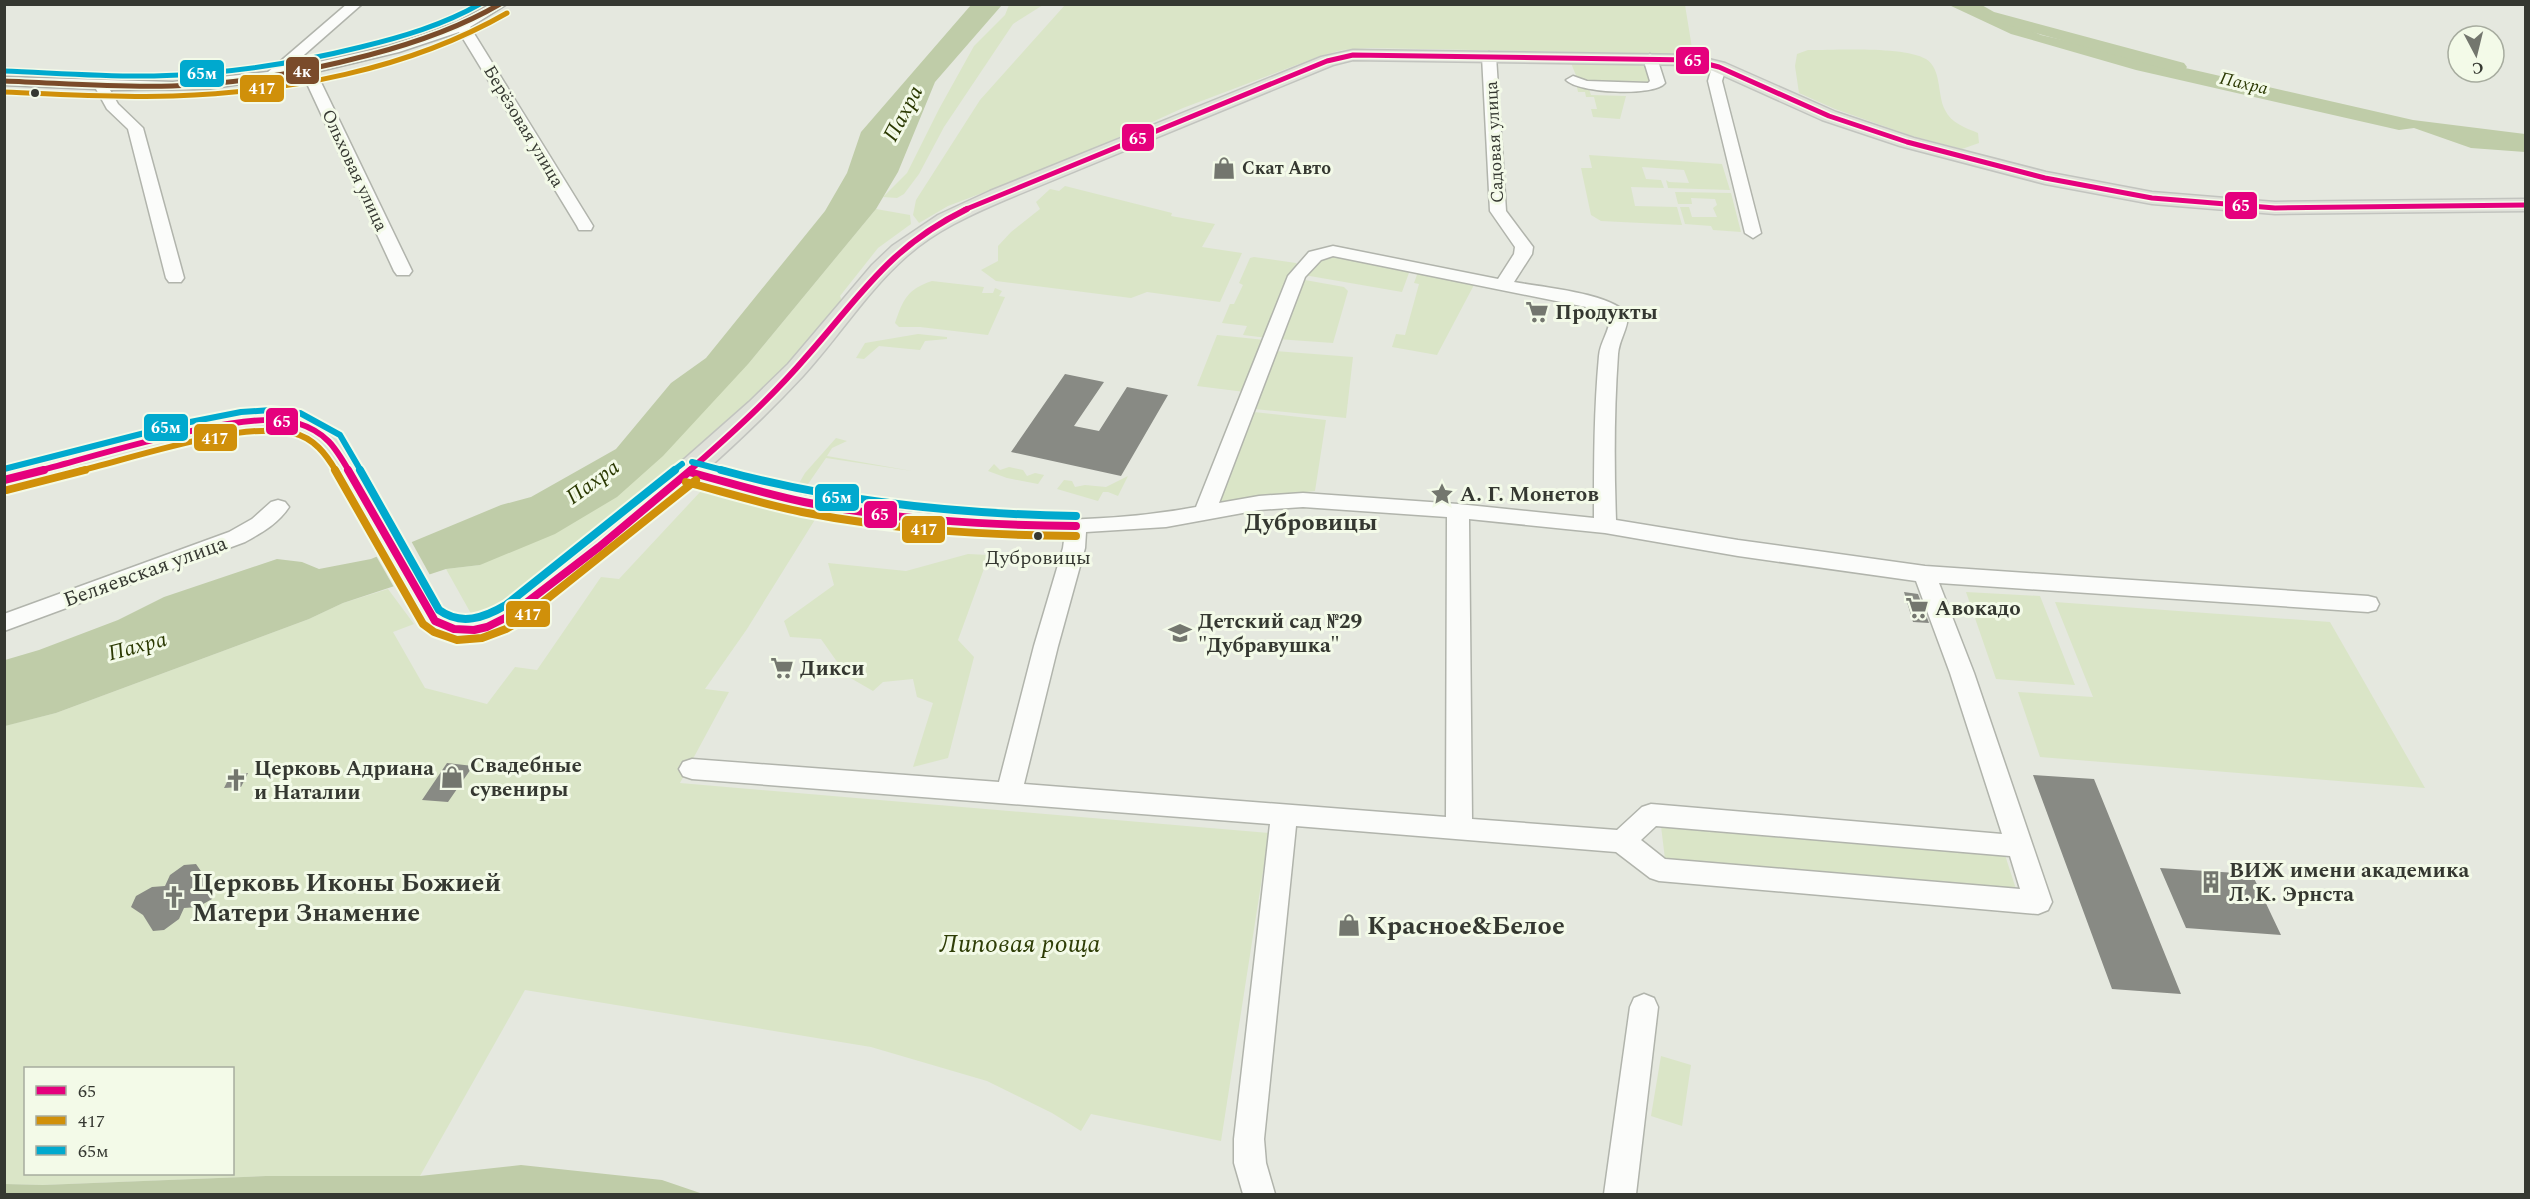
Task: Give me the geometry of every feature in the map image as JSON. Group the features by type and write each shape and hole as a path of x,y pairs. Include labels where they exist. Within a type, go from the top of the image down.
{"main road":[{"path":"4,480 183,434 243,422 271,420 297,423 332,441 350,469 431,617 448,629 464,631 485,627 501,620 581,561 689,472 786,380 893,256 939,224 1079,162 1341,57 1374,54 1692,60 1719,67 1829,116 1907,142 2045,178 2152,198 2275,208 2526,205"}],"street":[{"path":"274,74 356,4"},
{"path":"4,81 198,85 274,74 395,49 462,26 501,4"},
{"name":"Берёзовая улица","path":"462,26 585,226"},
{"name":"Садовая улица","path":"1489,56 1498,211 1524,247 1523,254 1503,285"},
{"path":"1564,57 1574,86 1650,87 1658,83 1650,58"},
{"path":"1719,67 1715,81 1753,233"},
{"name":"Ольховая улица","path":"307,68 403,271"},
{"path":"100,84 112,106 135,128 175,278"},
{"path":"1204,514 1297,276 1315,256 1334,251 1595,303 1610,308 1619,315 1619,324 1609,346 1603,422 1605,526"},
{"path":"689,472 777,496 879,515 978,525 1076,526 1166,520 1259,503 1303,500 1458,511 1605,526 1738,548 1925,574 2368,604"},
{"name":"Беляевская улица","path":"4,622 237,537 260,524 278,507"},
{"path":"1458,511 1459,828"},
{"path":"1009,794 1044,653 1074,548 1076,526"},
{"path":"692,769 1622,841 1659,870 2038,902 1962,673 1925,574"},
{"path":"1259,1194 1250,1163 1249,1139 1284,815"},
{"path":"1622,841 1651,815 2019,846"},
{"path":"1620,1194 1644,1007"}],"green space":[{"path":"1009,5 1043,5 1013,24 944,127 919,174 904,194 897,198 883,197 907,173 974,46 1005,15"},
{"path":"1065,5 1685,5 1692,48 1691,54 1370,48 1342,50 1320,56 1183,108 1064,162 948,206 919,223 913,215 916,200 980,100"},
{"path":"1808,50 1886,50 1926,59 1935,69 1943,104 1948,115 1959,124 1978,133 1979,143 1962,149 1912,136 1835,109 1799,93 1795,66 1797,54"},
{"path":"1646,62 1655,85 1579,83 1571,63"},
{"path":"1577,87 1595,88 1589,89 1591,95 1626,96 1620,119 1593,117 1591,109 1597,109 1594,97 1586,97 1585,92 1578,92"},
{"path":"1589,155 1722,164 1730,190 1668,188 1666,180 1689,183 1684,170 1642,167 1646,179 1661,180 1664,188 1631,187 1635,206 1677,207 1682,225 1601,221 1591,215 1581,168 1592,168"},
{"path":"1065,186 1172,213 1171,216 1215,224 1202,247 1242,253 1220,302 1147,292 1131,298 996,281 981,270 998,261 998,246 1011,232 1040,209 1036,202 1050,189 1059,191"},
{"path":"1675,192 1731,193 1741,232 1713,230 1711,226 1685,224 1680,207 1689,207 1692,217 1717,217 1713,208 1717,205 1715,199 1691,198 1692,204 1678,204"},
{"path":"876,209 910,215 911,224 878,248 840,296 846,310 786,380 519,608 474,619 446,569 480,565 749,363"},
{"path":"1333,254 1410,270 1402,292 1304,275 1311,265"},
{"path":"1250,258 1298,265 1268,338 1243,335 1247,326 1222,323 1230,304 1234,304 1243,285 1239,283"},
{"path":"1418,272 1475,283 1437,355 1392,347 1396,334 1405,335 1419,284 1414,283"},
{"path":"1305,280 1344,287 1348,291 1333,343 1277,339 1299,282"},
{"path":"932,281 984,287 982,293 993,293 995,288 1002,291 999,296 1005,297 988,335 920,327 899,327 895,323 907,296"},
{"path":"918,334 947,337 947,339 925,341 920,350 879,346 864,359 856,358 865,343"},
{"path":"1217,335 1265,340 1245,392 1197,386"},
{"path":"1275,351 1353,357 1346,418 1254,409"},
{"path":"1254,412 1326,420 1315,491 1220,503"},
{"path":"836,438 847,441 832,448 827,456 912,471 826,458 808,484 801,487 798,485 805,473"},
{"path":"994,464 1000,470 1009,467 1023,470 1027,476 1035,473 1044,475 1038,484 1007,478 988,471"},
{"path":"1128,476 1118,496 1103,492 1098,501 1057,489 1064,480 1072,481 1075,487 1085,485 1106,487"},
{"name":"Липовая роща","path":"701,491 816,518 747,629 705,689 729,692 680,783 1269,833 1221,1141 1091,1114 1081,1131 1052,1113 987,1081 871,1047 525,990 420,1176 266,1176 43,1185 5,1184 4,726 56,713 309,619 343,603 388,589 414,624 393,632 425,688 487,704 515,667 537,670 601,577 619,579"},
{"path":"968,554 989,555 958,640 974,657 948,758 913,767 933,703 917,697 913,679 883,682 873,691 847,676 821,639 790,637 784,621 834,585 828,563 906,571"},
{"path":"1966,592 2040,596 2075,685 1996,679"},
{"path":"2055,602 2330,622 2425,788 2040,757 2018,692 2093,697"},
{"path":"1661,826 2005,855 2016,889 1665,859"},
{"path":"1661,1056 1691,1065 1682,1126 1651,1116"}],"water":[{"path":"971,5 1002,5 935,82 898,172 876,209 749,363 663,456 617,497 555,534 480,565 446,569 343,603 309,619 56,713 5,726 5,660 39,650 118,620 164,597 277,559 302,562 319,569 371,559 501,505 531,497 616,449 671,383 706,358 825,211 847,173 861,132"},
{"path":"1949,5 1974,5 2041,35 2413,120 2525,134 2525,152 2471,148 2414,128 2399,130 2136,70 2011,34"},
{"path":"521,1165 662,1180 703,1194 5,1194 5,1184 43,1185 266,1176 420,1176"}],"pier":[{"path":"410,539 431,577 395,589 375,554"}],"building":[{"path":"1065,374 1104,382 1074,426 1099,431 1127,387 1168,395 1121,476 1011,452"},
{"name":"Авокадо","path":"1904,592 1918,594 1929,623 1913,622"},
{"name":"Свадебные сувениры","path":"447,763 473,766 448,802 422,800"},
{"name":"Церковь Адриана и Наталии","path":"248,773 241,787 224,788 231,774"},
{"name":"ВИЖ имени академика Л. К. Эрнста","path":"2033,775 2094,779 2181,994 2112,989"},
{"name":"Церковь Иконы Божией Матери Знамение","path":"196,864 217,888 212,899 198,907 184,908 179,919 164,930 153,931 143,915 131,907 136,896 152,887 165,886 170,875 184,865"},
{"path":"2160,868 2252,874 2281,935 2186,928"}],"waterway":[{"name":"Пахра","path":"1967,4 1988,15 2178,67"}],"transit line":[{"name":"65м","path":"4,71 153,76 249,69 324,56 387,40 441,23 480,4"},
{"name":"4к","path":"4,81 110,86 198,85 300,72 423,39 455,28 500,4"},
{"name":"417","path":"4,92 110,96 199,95 301,82 376,65 443,44 507,13"},
{"name":"65","path":"4,480 183,434 243,422 271,420 297,423 331,441 435,621 460,630 487,627 530,602 714,450 794,371 884,265 934,227 997,195 1327,61 1353,55 1692,60 1719,67 1829,116 1907,142 2045,178 2152,198 2275,208 2526,205"},
{"name":"65м","path":"4,469 180,424 241,412 271,410 300,413 340,435 439,610 447,616 464,620 490,614 506,605 682,464"},
{"name":"417","path":"7,490 185,444 244,432 294,433 323,449 423,624 445,638 470,640 494,634 518,622 696,480"},
{"name":"65м","path":"692,462 792,489 874,503 975,512 1076,516"},
{"name":"65","path":"689,472 789,499 905,518 1008,525 1076,526"},
{"name":"417","path":"686,482 787,509 904,528 1007,535 1076,536"}],"place":[{"name":"Скат Авто","path":"1224,168"},
{"name":"Продукты","path":"1537,312"},
{"name":"А. Г. Монетов","path":"1442,494"},
{"name":"Дубровицы","path":"1038,536"},
{"name":"Авокадо","path":"1917,608"},
{"name":"Детский сад №29 \"Дубравушка\"","path":"1180,633"},
{"name":"Дикси","path":"782,668"},
{"name":"Свадебные сувениры","path":"452,777"},
{"name":"Церковь Адриана и Наталии","path":"236,780"},
{"name":"ВИЖ имени академика Л. К. Эрнста","path":"2211,882"},
{"name":"Церковь Иконы Божией Матери Знамение","path":"174,897"},
{"name":"Красное&Белое","path":"1349,925"}],"district":[{"name":"Дубровицы","path":"1311,522"}]}
